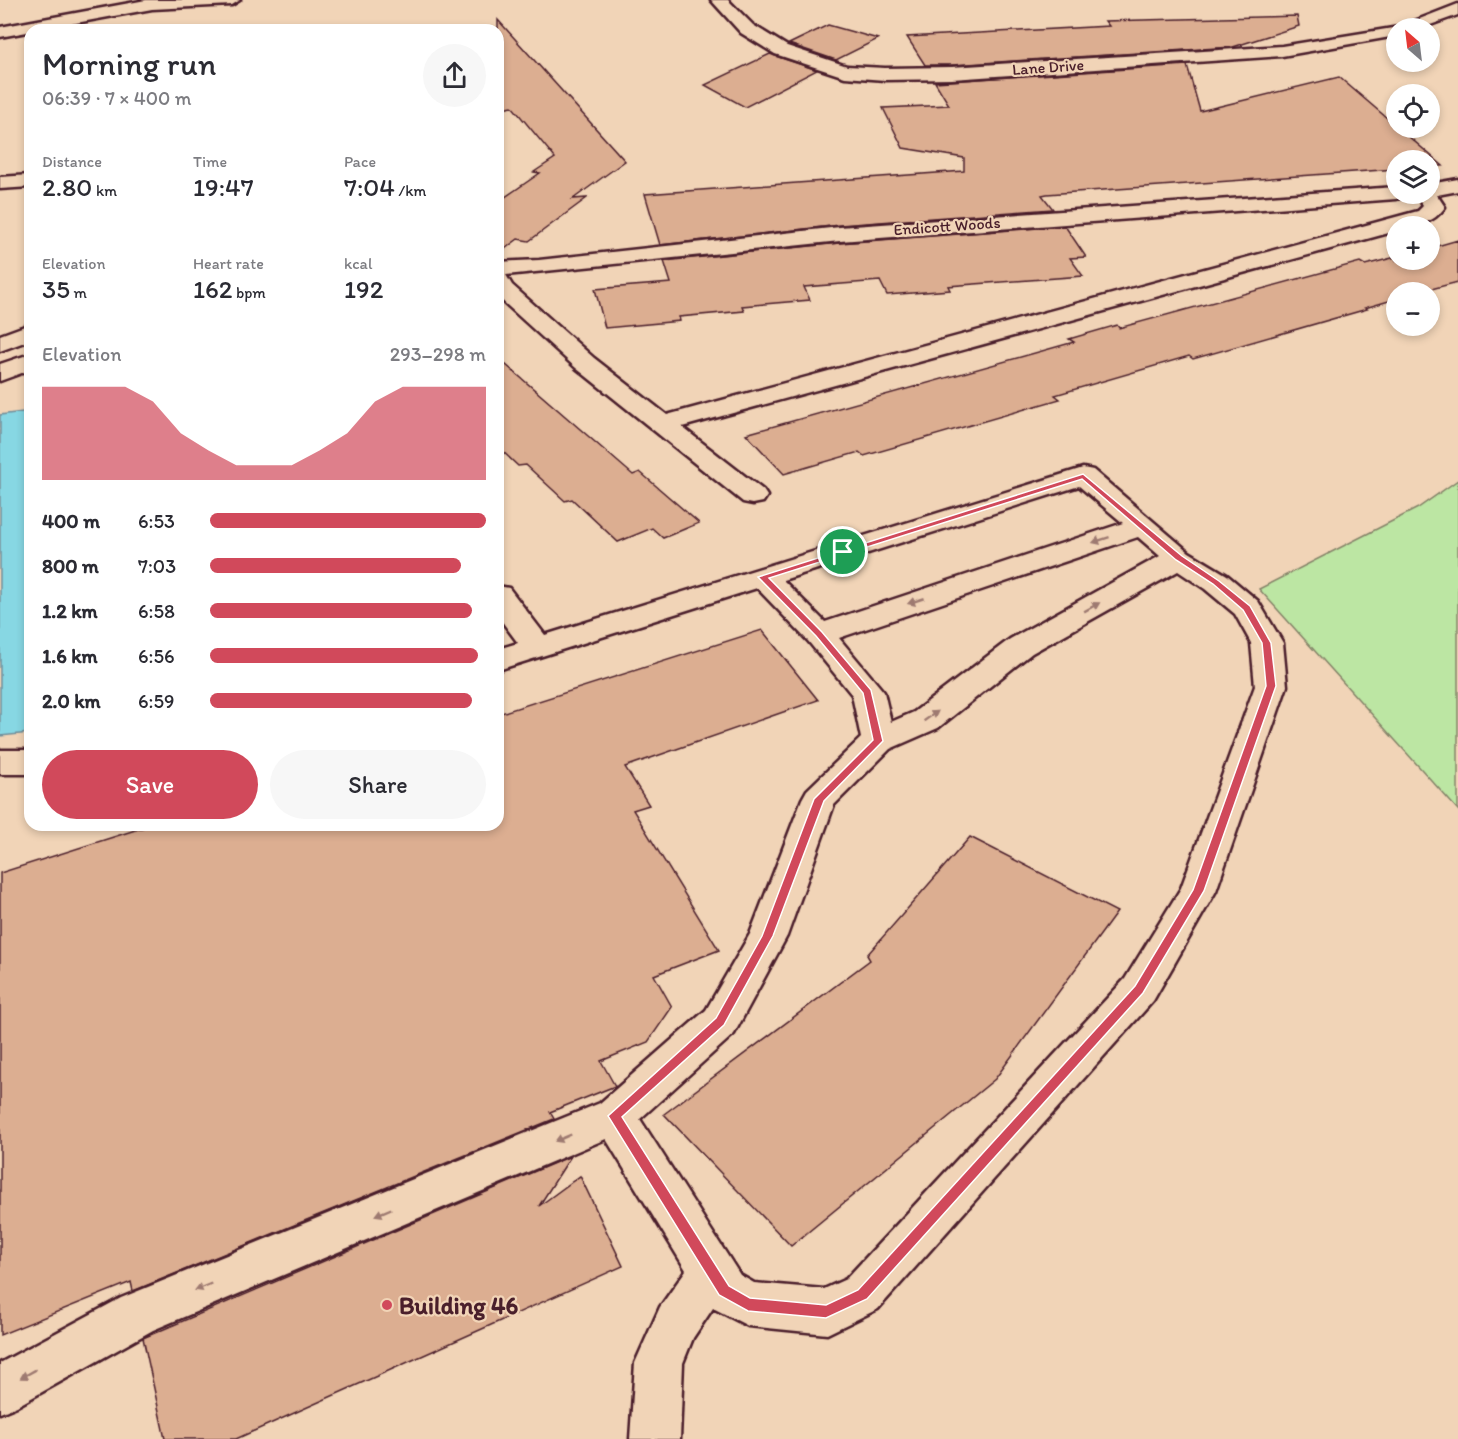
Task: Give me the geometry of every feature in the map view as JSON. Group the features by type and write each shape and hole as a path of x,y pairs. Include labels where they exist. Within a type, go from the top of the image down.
{"street":[{"path":"40,24 150,2 232,0"},
{"name":"Lane Drive","path":"719,0 747,29 781,50 845,71 885,74 952,73 1282,51 1386,33"},
{"path":"150,2 166,21"},
{"path":"1434,18 1458,9"},
{"path":"0,32 24,27"},
{"path":"0,183 24,181"},
{"path":"1440,188 1458,185"},
{"name":"Endicott Woods","path":"504,268 539,267 840,234 1386,194"},
{"path":"1265,202 1303,233"},
{"path":"662,424 1303,233 1426,216 1434,207 1432,204"},
{"path":"504,290 585,363 753,496"},
{"path":"0,344 24,334"},
{"path":"0,373 24,363"},
{"path":"504,658 1083,476 1179,558 1216,582 1247,608 1267,643 1271,686 1198,891 1139,990 862,1294 826,1312 748,1304 724,1290 615,1116"},
{"path":"819,634 1143,526"},
{"path":"0,1389 137,1314 615,1116 720,1022 768,936 819,799 878,741 926,720 1021,646 1179,558"},
{"path":"763,577 819,634 868,692 878,741"},
{"path":"504,603 538,647"},
{"path":"0,762 24,762"},
{"path":"655,1439 659,1363 676,1323 711,1272"}],"green space":[{"path":"1458,480 1458,810 1259,589 1418,508"}],"water":[{"path":"24,412 24,734 0,736 0,415"}],"building":[{"path":"1297,16 1299,26 1233,47 952,65 925,65 907,37 1109,26 1105,21"},
{"path":"828,25 878,39 836,60 789,44"},
{"path":"504,27 625,161 573,199 587,198 529,241 518,239 504,250 504,198 540,173 534,172 555,158 512,106 504,108"},
{"path":"770,54 817,70 745,107 705,85"},
{"path":"1187,65 1200,111 1339,77 1386,117 1386,138 1410,138 1424,150 1386,150 1386,170 1047,194 1042,195 1053,209 840,225 660,245 645,194 964,171 964,158 903,148 883,108 949,105 935,82"},
{"path":"1065,226 1086,257 1070,258 1083,276 948,286 950,290 887,295 880,281 804,287 810,300 742,306 744,311 679,317 680,321 605,328 595,289 671,283 664,261 840,243"},
{"path":"1458,240 1458,282 1440,287 1440,282 1386,282 1386,302 1365,308 1367,309 1193,359 1189,356 1055,395 1060,399 864,456 859,452 784,474 746,434 1074,342 1069,339 1117,325 1119,328 1360,262 1365,265 1386,260 1386,270 1440,270 1440,245"},
{"path":"504,363 633,475 640,472 699,523 663,538 652,528 618,542 572,499 565,501 526,465 518,466 504,453"},
{"path":"762,630 818,700 625,767 649,805 633,810 719,950 654,975 672,1007 648,1042 601,1061 615,1086 550,1112 554,1119 133,1291 131,1282 0,1335 0,873 132,831 504,831 504,712"},
{"path":"970,837 1117,912 995,1079 791,1246 664,1114 870,960 867,955"},
{"name":"Building 46","path":"571,1156 539,1206 580,1176 623,1266 236,1439 165,1439 143,1338"}],"place":[{"name":"Building 46","path":"387,1305"}],"route":[{"path":"1083,476 1179,558 1216,582 1247,608 1267,643 1271,686 1198,891 1139,990 862,1294 826,1312 748,1304 724,1290 615,1116 720,1022 768,936 819,799 878,741 868,692 819,634 763,577 843,552 1083,476"}]}
